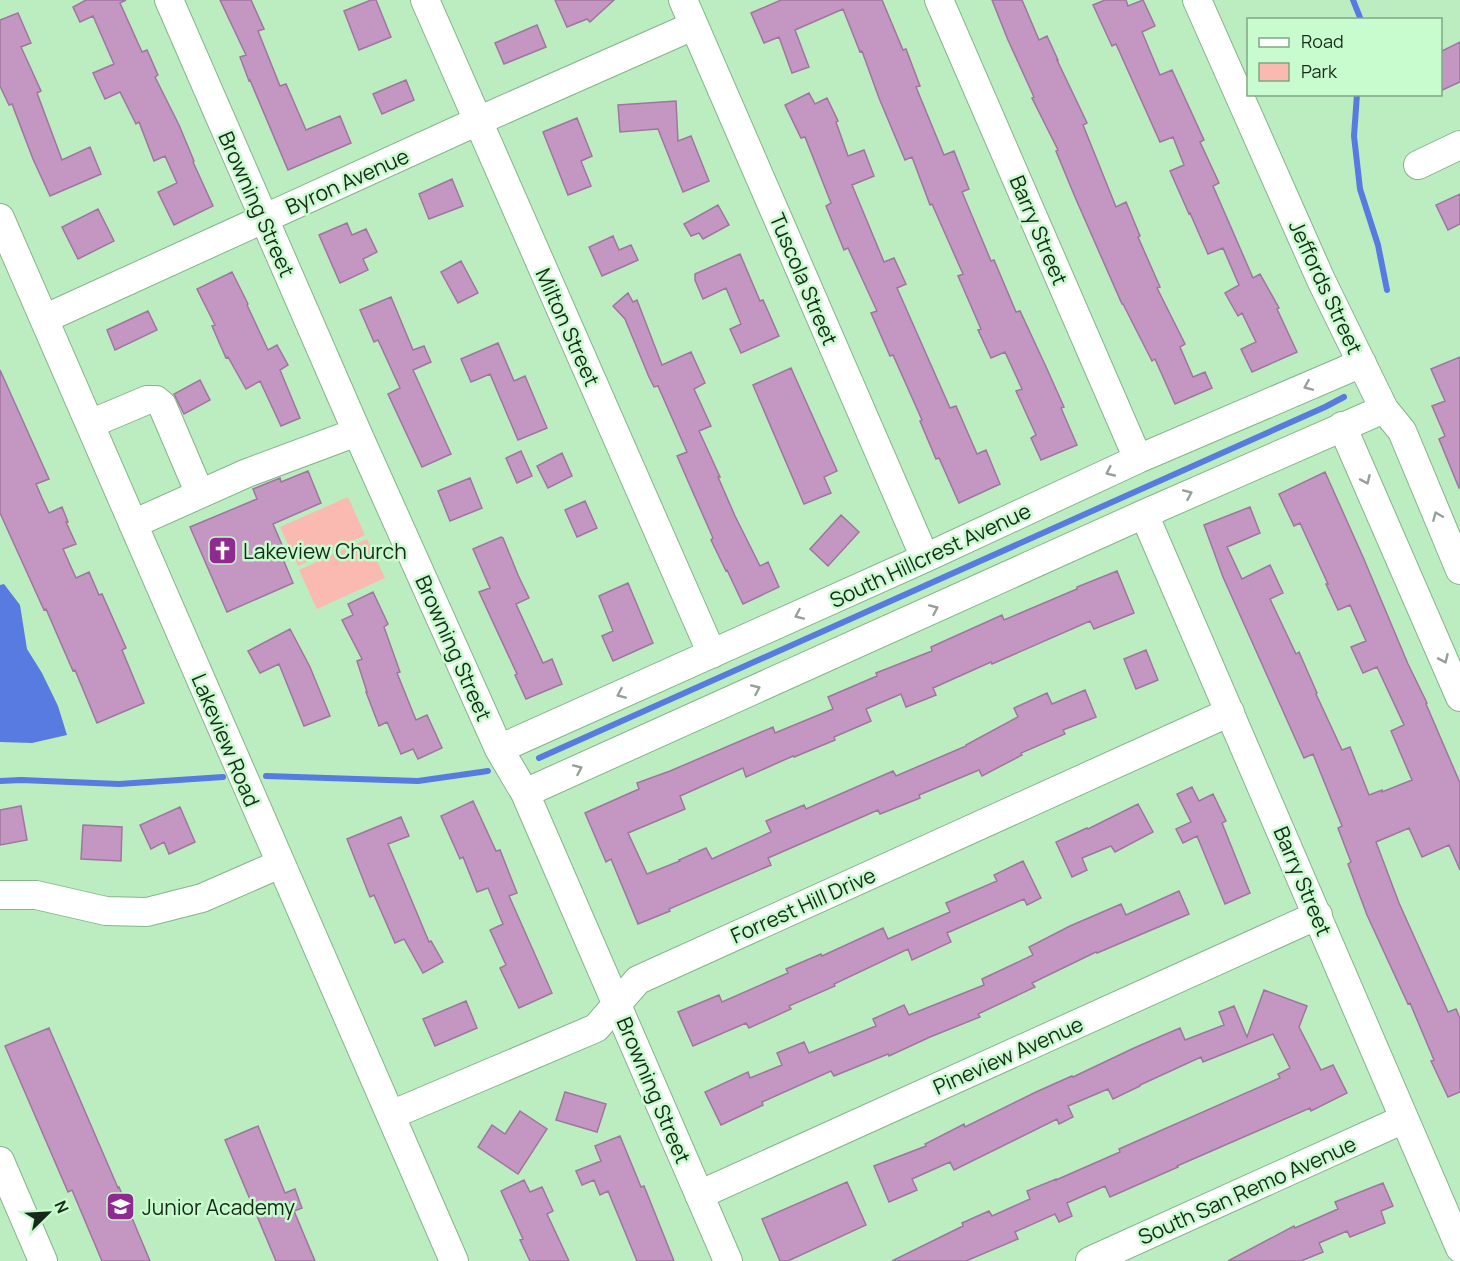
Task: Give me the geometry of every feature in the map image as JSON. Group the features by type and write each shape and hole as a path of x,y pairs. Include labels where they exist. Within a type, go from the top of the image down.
{"street":[{"name":"Browning Street","path":"169,0 357,432 499,749 525,793 728,1261"},
{"name":"Milton Street","path":"425,0 712,654"},
{"name":"Barry Street","path":"939,0 1138,459"},
{"name":"Jeffords Street","path":"1197,0 1321,280 1384,409 1402,431 1460,570"},
{"name":"Byron Avenue","path":"44,319 586,73 688,13"},
{"name":"Tuscola Street","path":"688,13 925,558"},
{"path":"1418,165 1460,146"},
{"name":"Lakeview Road","path":"0,218 454,1261"},
{"name":"South Hillcrest Avenue","path":"499,749 925,558 1138,459 1362,363"},
{"path":"90,424 147,400 156,400 162,405 200,494"},
{"path":"525,793 1144,514 1384,409"},
{"path":"1342,426 1460,697"},
{"path":"133,524 247,473 357,432"},
{"name":"Barry Street","path":"1144,514 1460,1248"},
{"name":"Forrest Hill Drive","path":"391,1115 596,1028 638,980 1230,712"},
{"path":"0,895 36,895 106,911 147,912 202,898 280,864"},
{"name":"Pineview Avenue","path":"699,1195 1318,915"},
{"name":"South San Remo Avenue","path":"1090,1261 1404,1119"},
{"path":"0,1161 43,1261"}],"green space":[{"path":"348,497 365,535 298,566 280,527"},
{"path":"367,539 385,578 317,609 299,570"}],"water":[{"path":"4,584 20,605 27,649 58,706 67,735 32,743 0,742 0,585"}],"building":[{"path":"86,0 126,0 120,3 142,52 147,50 158,75 155,77 179,125 213,206 174,225 158,192 177,183 165,156 154,161 139,122 136,124 120,92 105,99 93,73 114,64 93,16 80,22 73,7"},
{"path":"220,0 251,0 264,29 258,31 280,86 286,84 306,130 340,116 351,143 288,170 240,57 246,55"},
{"path":"376,0 391,37 359,50 344,11"},
{"path":"555,0 614,0 590,22 587,19 567,27"},
{"path":"781,0 882,0 903,50 906,49 920,86 916,87 944,155 954,151 969,189 962,192 991,261 994,260 1016,312 1020,311 1047,369 1064,407 1061,408 1077,445 1041,460 1031,438 1036,435 1016,391 1022,389 1005,352 991,358 958,276 963,274 932,204 930,205 912,157 905,160 843,9 795,30 809,67 792,73 779,37 764,43 751,13"},
{"path":"992,0 1022,0 1039,40 1047,36 1087,123 1083,125 1116,207 1126,202 1140,236 1138,237 1160,287 1157,288 1185,344 1180,347 1193,377 1205,372 1212,388 1175,404 1155,359 1152,361 1122,304"},
{"path":"1105,0 1126,0 1128,6 1143,0 1155,26 1142,32 1160,75 1172,70 1204,140 1200,142 1219,183 1213,186 1253,278 1260,274 1279,308 1277,309 1297,352 1252,372 1241,349 1256,342 1242,313 1238,316 1225,293 1239,285 1223,248 1208,254 1189,214 1170,171 1184,165 1173,137 1160,142 1116,44 1112,46 1093,5"},
{"path":"18,13 31,43 21,47 41,91 37,93 62,160 90,147 101,174 50,196 12,104 9,105 0,86 0,20"},
{"path":"537,25 546,47 504,64 495,43"},
{"path":"1460,42 1460,82 1442,90 1442,51"},
{"path":"406,80 414,100 382,114 373,94"},
{"path":"809,93 815,104 827,98 838,121 836,122 848,156 864,150 874,176 852,185 884,262 894,258 906,284 897,288 950,408 956,406 977,454 986,450 1000,484 959,503 939,458 936,459 920,421 922,420 871,313 877,311 848,248 844,250 826,206 831,203 805,137 801,138 785,105"},
{"path":"676,101 678,141 691,136 709,181 683,192 658,129 620,132 618,105"},
{"path":"577,118 592,156 581,161 591,186 568,195 543,132"},
{"path":"452,179 463,206 429,219 419,194"},
{"path":"1460,194 1460,224 1448,230 1436,205"},
{"path":"718,205 729,225 703,239 699,233 691,236 684,224"},
{"path":"98,209 114,241 78,259 62,227"},
{"path":"347,223 352,235 366,229 377,252 363,259 368,270 340,283 319,235"},
{"path":"613,236 619,250 631,245 638,260 602,276 589,247"},
{"path":"740,254 760,301 763,300 779,336 741,353 730,329 741,324 726,288 703,299 695,280 695,274"},
{"path":"461,261 478,293 458,303 441,272"},
{"path":"232,272 268,350 277,345 288,365 280,370 300,418 281,426 260,381 246,389 228,357 226,358 212,326 215,325 197,289"},
{"path":"628,293 633,302 637,300 662,365 691,352 705,383 694,389 711,426 699,431 735,516 760,566 768,562 779,587 743,604 711,540 713,538 677,456 687,452 658,386 654,387 649,377 625,319 613,306"},
{"path":"391,297 413,350 424,346 431,362 413,370 451,454 422,467 388,394 400,388 378,340 374,342 360,310"},
{"path":"148,311 157,330 115,350 107,330"},
{"path":"498,343 514,381 525,376 547,428 518,440 490,374 471,382 461,359"},
{"path":"1460,357 1459,488 1439,439 1445,436 1432,406 1445,401 1431,369"},
{"path":"791,368 837,471 824,477 831,493 804,504 753,385"},
{"path":"0,370 49,479 36,484 42,498 49,513 62,507 76,544 63,549 76,578 89,572 99,595 102,594 126,648 122,650 144,703 97,723 75,670 73,671 0,513"},
{"path":"200,380 210,400 184,414 174,394"},
{"path":"521,451 532,476 517,483 506,458"},
{"path":"562,453 572,476 548,488 537,466"},
{"path":"308,471 321,503 273,524 282,545 278,547 293,583 227,612 190,527 257,499 253,489 280,478 281,482"},
{"path":"1325,472 1460,783 1460,870 1449,845 1422,857 1409,828 1376,842 1399,903 1448,1012 1456,1009 1460,1018 1460,1092 1448,1097 1431,1061 1434,1060 1410,1003 1408,1004 1367,915 1348,864 1351,862 1338,828 1342,826 1313,754 1304,758 1223,577 1204,525 1250,507 1260,533 1227,547 1242,579 1270,565 1283,593 1270,599 1296,654 1299,652 1342,750 1350,747 1369,795 1412,780 1391,731 1404,725 1377,667 1363,673 1351,647 1366,641 1350,605 1338,610 1300,523 1294,526 1279,494"},
{"path":"470,478 482,508 450,521 438,491"},
{"path":"585,501 597,528 577,537 565,510"},
{"path":"841,515 859,532 828,566 810,549"},
{"path":"501,537 529,598 516,604 543,663 552,659 562,684 526,699 515,675 517,674 479,592 490,588 473,549"},
{"path":"1117,571 1134,613 1094,629 1090,621 933,688 936,695 906,707 901,694 866,709 871,721 834,737 835,740 746,777 743,768 680,796 685,809 628,833 647,874 706,848 712,859 771,832 766,821 804,805 806,809 893,771 896,776 966,746 1018,717 1014,708 1047,693 1052,704 1085,690 1096,717 1063,730 1065,734 1021,753 1022,755 982,776 979,770 880,814 878,810 768,858 771,865 638,924 611,859 606,862 585,813 639,789 637,783 773,727 775,733 833,709 828,697 877,676 876,673 932,651 931,647 1002,615 1004,620"},
{"path":"628,583 653,643 613,661 602,636 613,631 599,596"},
{"path":"373,592 388,624 384,627 400,672 397,673 416,720 427,715 442,748 418,759 413,749 401,754 387,722 379,726 357,661 362,659 342,620 353,615 348,604"},
{"path":"290,629 310,667 330,716 304,726 279,664 260,673 248,651"},
{"path":"1146,650 1158,680 1136,689 1124,659"},
{"path":"1192,787 1199,801 1213,794 1226,821 1222,823 1250,893 1225,904 1197,836 1183,843 1176,829 1191,822 1177,794"},
{"path":"473,801 496,851 500,850 517,893 509,896 552,993 519,1008 500,968 506,965 490,930 503,924 488,888 477,892 463,857 460,859 441,816"},
{"path":"1138,804 1153,832 1115,852 1111,846 1082,858 1087,870 1072,877 1056,842"},
{"path":"21,806 27,840 0,845 0,810"},
{"path":"180,807 195,842 169,854 164,842 151,849 140,825"},
{"path":"401,817 409,836 388,844 429,942 431,941 443,962 423,973 404,939 395,943 374,895 370,897 347,839"},
{"path":"83,825 122,827 121,861 81,859"},
{"path":"1023,861 1041,898 1027,905 1024,899 947,933 951,942 912,960 908,949 834,984 835,986 789,1006 791,1009 749,1028 746,1023 693,1046 678,1012 719,995 722,1002 788,973 786,969 821,954 822,956 883,928 888,939 950,912 946,903 997,881 994,875"},
{"path":"1179,891 1189,914 1096,952 1032,983 1035,987 978,1014 980,1017 889,1056 888,1054 834,1076 831,1071 762,1102 763,1105 721,1125 705,1092 748,1072 750,1078 782,1065 777,1053 804,1042 809,1053 876,1026 873,1019 904,1005 909,1015 984,985 982,979 1033,955 1029,947 1121,904 1126,915"},
{"path":"1264,990 1307,1006 1299,1027 1321,1070 1333,1065 1347,1093 1311,1111 1310,1108 1110,1197 1105,1186 1067,1203 1072,1216 1059,1222 1055,1214 1015,1232 1018,1239 966,1261 892,1261 963,1226 962,1223 989,1211 992,1216 1030,1199 1027,1191 1120,1152 1119,1149 1280,1078 1278,1074 1290,1068 1273,1034 1203,1062 1201,1057 1113,1099 1108,1089 1068,1106 1073,1117 1059,1124 1057,1119 954,1170 950,1162 912,1179 917,1190 889,1202 874,1166 926,1146 925,1144 964,1124 965,1127 1036,1092 1180,1028 1185,1040 1224,1025 1219,1012 1234,1006 1247,1037"},
{"path":"466,1001 477,1028 435,1046 423,1019"},
{"path":"49,1028 150,1261 102,1261 72,1190 68,1192 5,1046"},
{"path":"565,1092 606,1104 597,1132 556,1120"},
{"path":"520,1111 547,1129 518,1174 478,1147 492,1125 505,1134"},
{"path":"258,1126 285,1193 295,1189 302,1208 294,1211 315,1261 276,1261 225,1140"},
{"path":"620,1136 641,1187 644,1186 674,1261 637,1261 608,1191 600,1195 594,1180 582,1185 576,1171 601,1161 595,1146"},
{"path":"524,1180 530,1192 542,1187 553,1211 547,1214 569,1261 530,1261 520,1240 523,1239 501,1191"},
{"path":"847,1182 866,1225 788,1261 780,1261 762,1219"},
{"path":"1383,1183 1393,1206 1381,1211 1385,1223 1350,1237 1347,1231 1319,1243 1323,1252 1301,1261 1228,1261 1294,1226 1295,1228 1338,1209 1335,1202"}],"waterway":[{"path":"1353,0 1360,18"},
{"path":"1357,96 1354,136 1360,189 1378,245 1387,290"},
{"path":"539,758 1344,397"},
{"path":"266,776 418,781 488,771"},
{"path":"0,781 119,784 223,777"}],"place":[{"name":"Lakeview Church","path":"222,551"},
{"name":"Junior Academy","path":"121,1207"}]}
